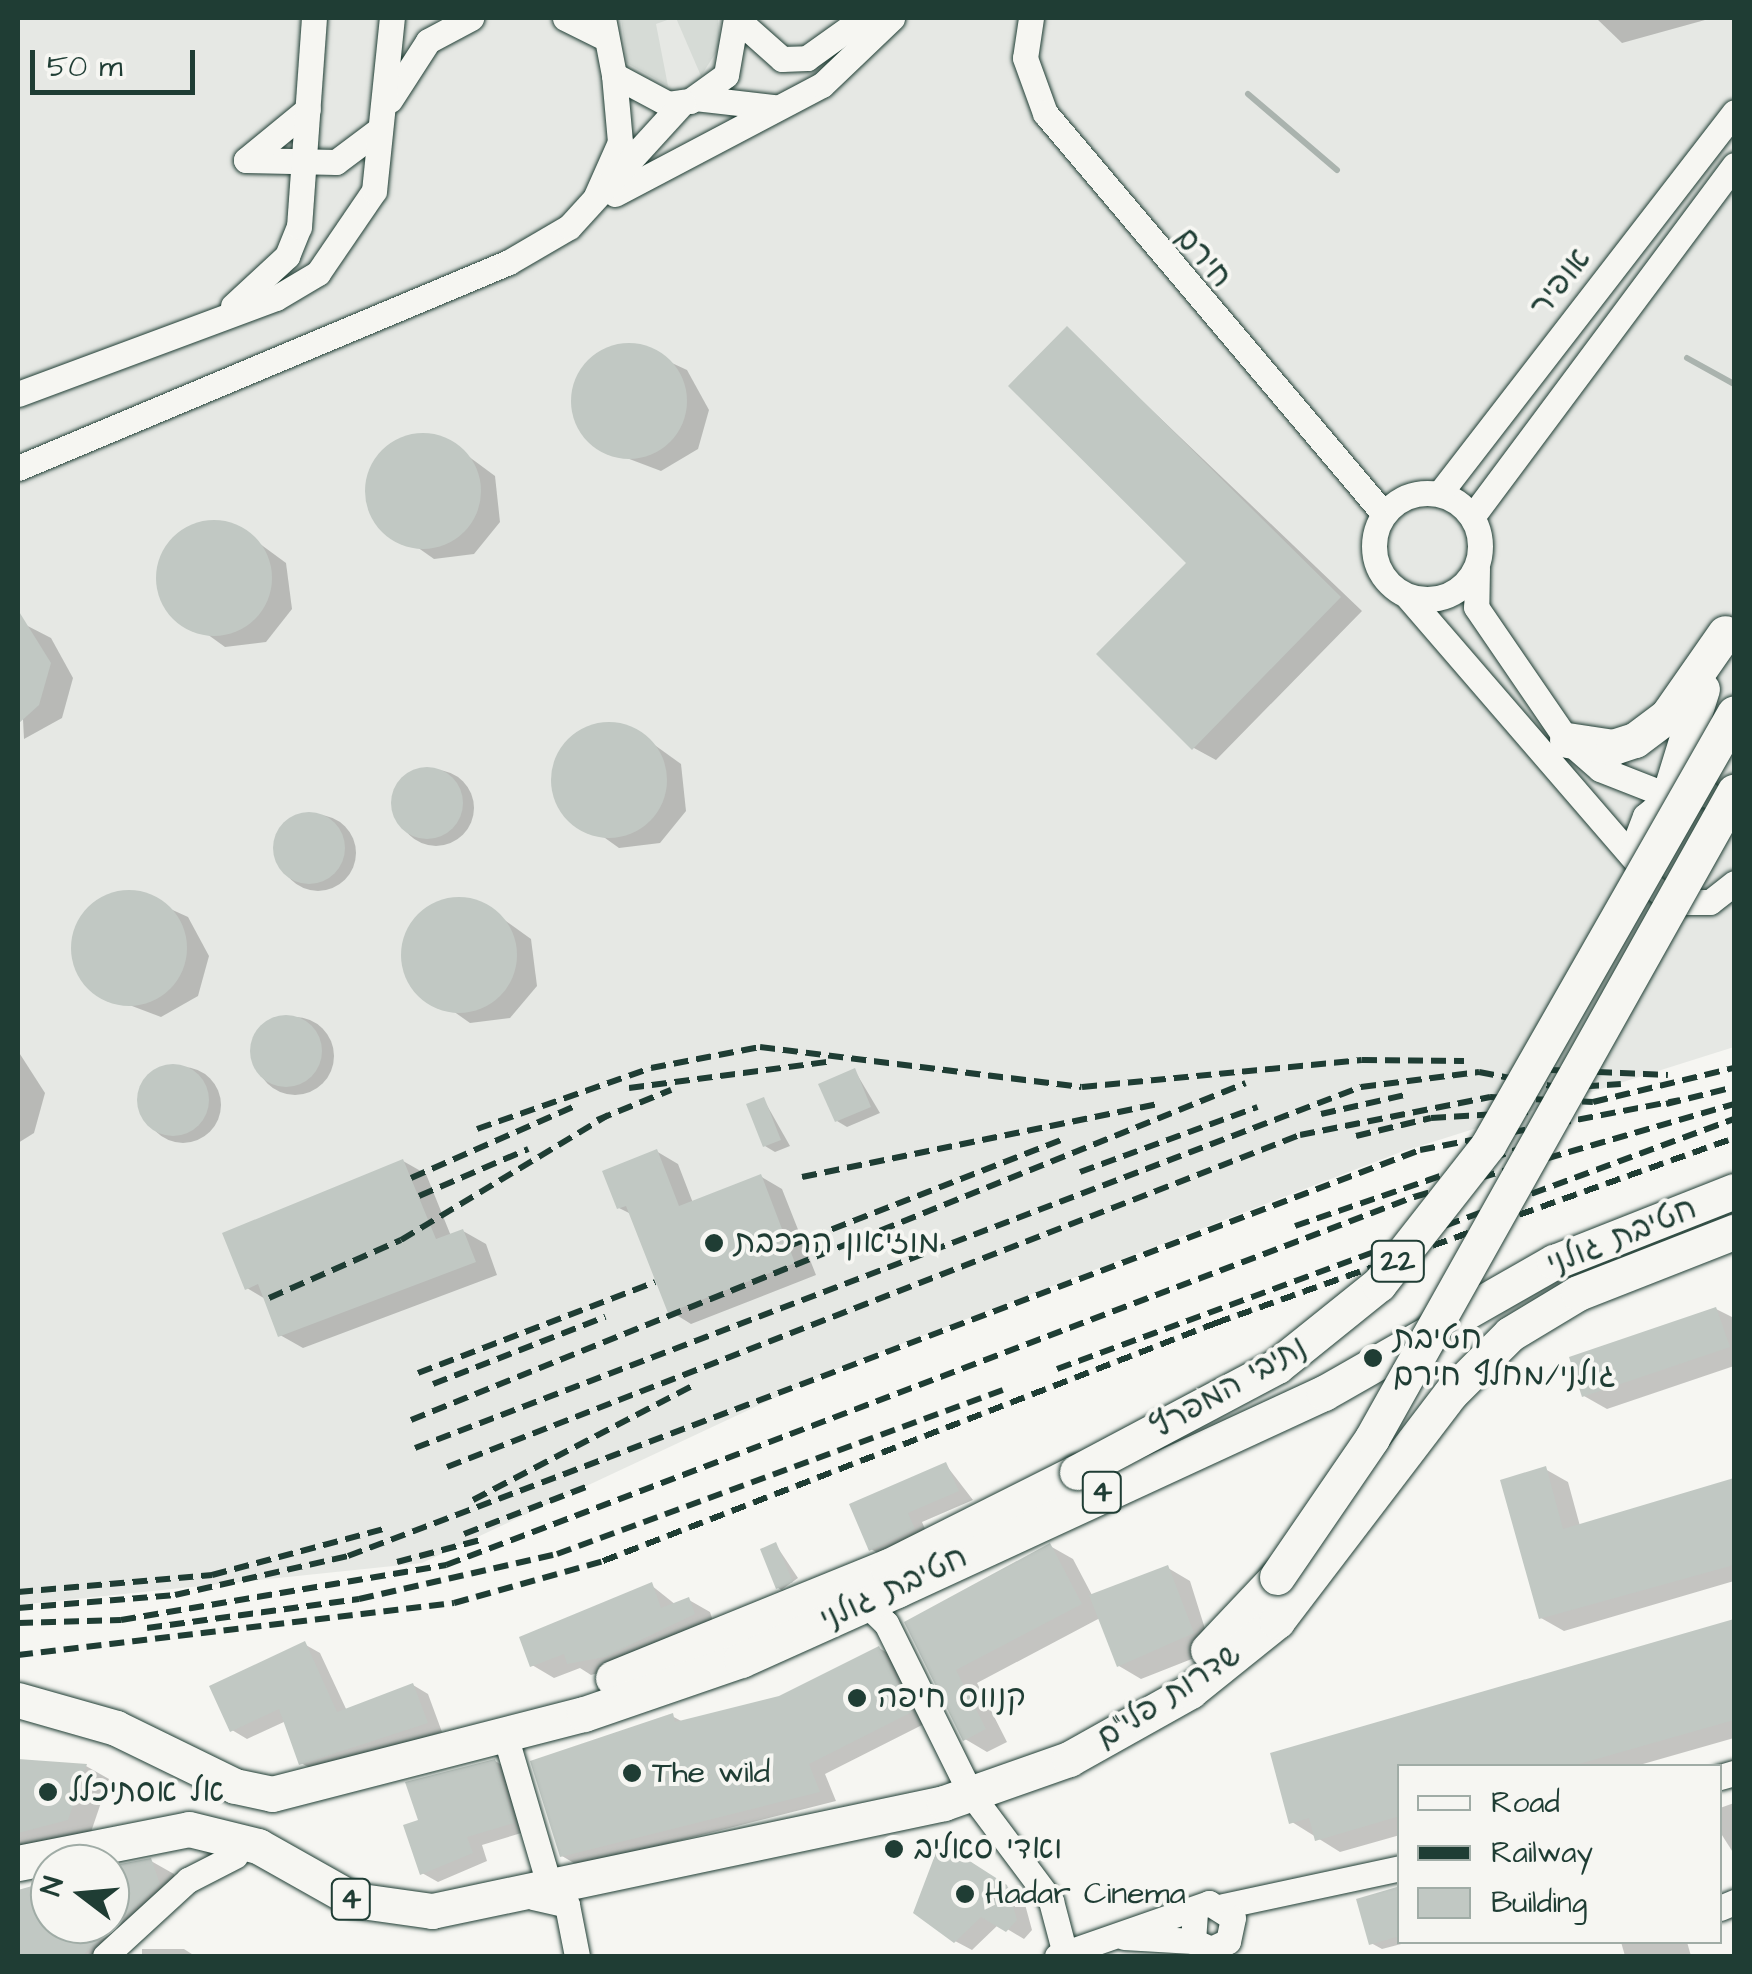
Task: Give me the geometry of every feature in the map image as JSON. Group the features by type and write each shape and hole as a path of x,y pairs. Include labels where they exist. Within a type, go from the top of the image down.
{"highway":[{"path":"1567,740 1613,747 1635,740 1667,716 1730,624"},
{"path":"1670,796 1730,624"},
{"name":"נתיבי המפרץ","path":"449,1741 738,1632 1077,1472 1276,1366 1379,1284 1488,1145 1734,713"},
{"name":"22","path":"1039,1767 1210,1649 1277,1577 1372,1438 1734,792"},
{"name":"חטיבת גולני","path":"18,1700 116,1728 235,1786 272,1794 449,1741 505,1735 741,1660 1324,1393 1554,1262 1734,1191"},
{"name":"שדרות פלי\"ם","path":"18,1863 190,1829 258,1846 354,1900 457,1908 972,1794 1039,1767 1190,1690 1277,1621 1443,1404 1510,1334 1578,1294 1734,1232"}],"street":[{"path":"228,310 287,256 304,166 314,18"},
{"path":"18,394 318,273 374,191 392,18"},
{"path":"308,109 246,160 304,166 360,150 428,41 470,18"},
{"path":"564,18 602,27 614,75 620,142 592,205"},
{"path":"737,18 782,58 807,58 864,18"},
{"path":"592,205 689,100 726,75 737,18"},
{"path":"18,468 509,262 592,205 822,84 892,18"},
{"name":"חירם","path":"1031,18 1025,58 1046,113 1384,514"},
{"path":"614,75 646,100 775,108"},
{"name":"אופיר","path":"1440,494 1734,112"},
{"name":"אופיר","path":"1472,517 1734,166"},
{"path":"1732,890 1672,902 1375,561 1384,514 1409,495 1440,494 1472,517 1478,561 1476,607 1567,740 1600,769 1670,796 1707,794 1734,814"},
{"path":"1408,596 1442,597 1478,561"},
{"path":"1636,861 1645,816 1670,796"},
{"path":"865,1603 886,1623 972,1794 1051,1901 1062,1955 1096,1940 1195,1909"},
{"path":"505,1735 548,1888 568,1907 577,1956"},
{"path":"105,1956 188,1880 235,1856"},
{"path":"1096,1940 1217,1948 1230,1932 1287,1899 1397,1869"},
{"path":"1195,1909 1230,1932"},
{"path":"1195,1909 1199,1948"}],"shaded area":[{"path":"18,18 1734,18 1734,1047 1401,1152 834,1370 422,1563 18,1605"},
{"path":"621,18 673,18 656,24 668,86 627,63"},
{"path":"676,18 718,18 720,46 701,76"}],"building":[{"path":"1067,326 1341,597 1192,750 1096,654 1186,563 1008,386"},
{"path":"629,343 651,348 670,360 682,379 687,401 682,423 670,442 651,454 629,459 607,454 588,442 576,423 571,401 576,379 588,360 607,348"},
{"path":"423,433 445,437 464,450 477,469 481,491 477,513 464,532 445,545 423,549 401,545 382,532 369,513 365,491 369,469 382,450 401,437"},
{"path":"214,520 236,524 255,537 268,556 272,578 268,600 255,619 236,632 214,636 192,632 173,619 160,600 156,578 160,556 173,537 192,524"},
{"path":"18,610 51,663 39,705 18,724"},
{"path":"609,722 631,726 650,739 663,758 667,780 663,802 650,821 631,834 609,838 587,834 568,821 555,802 551,780 555,758 568,739 587,726"},
{"path":"427,767 441,769 453,777 461,789 461,817 453,829 441,837 427,839 413,837 401,829 393,817 391,803 393,789 401,777 413,769"},
{"path":"309,812 323,814 335,822 343,834 343,862 335,874 323,882 309,884 295,882 283,874 275,862 273,848 275,834 283,822 295,814"},
{"path":"129,890 151,894 170,907 183,926 187,948 183,970 170,989 151,1002 129,1006 107,1002 88,989 75,970 71,948 75,926 88,907 107,894"},
{"path":"459,897 481,901 500,914 513,933 517,955 513,977 500,996 481,1009 459,1013 437,1009 418,996 405,977 401,955 405,933 418,914 437,901"},
{"path":"286,1015 300,1017 312,1025 320,1037 320,1065 312,1077 300,1085 286,1087 272,1085 260,1077 252,1065 250,1051 252,1037 260,1025 272,1017"},
{"path":"173,1064 187,1066 199,1074 207,1086 207,1114 199,1126 187,1134 173,1136 159,1134 147,1126 139,1114 137,1100 139,1086 147,1074 159,1066"},
{"path":"855,1068 871,1107 835,1122 818,1084"},
{"path":"764,1097 781,1140 763,1147 746,1104"},
{"name":"מוזיאון הרכבת","path":"657,1149 679,1206 761,1174 795,1263 668,1313 626,1206 617,1209 602,1171"},
{"path":"403,1159 436,1239 463,1229 476,1262 278,1337 258,1284 245,1290 222,1233"},
{"path":"1716,1307 1730,1347 1582,1397 1569,1357"},
{"path":"946,1462 959,1491 908,1513 915,1529 869,1551 849,1504"},
{"path":"1546,1466 1563,1529 1734,1478 1734,1565 1539,1619 1500,1480"},
{"path":"776,1542 793,1582 776,1589 760,1549"},
{"path":"1050,1543 1082,1604 956,1670 986,1729 963,1741 904,1622"},
{"path":"1168,1565 1194,1633 1117,1667 1089,1595"},
{"path":"652,1582 661,1608 689,1597 695,1614 605,1657 567,1664 564,1654 530,1667 519,1637"},
{"path":"1734,1619 1734,1720 1579,1764 1397,1764 1397,1817 1315,1841 1309,1818 1289,1824 1270,1753"},
{"path":"305,1641 337,1712 413,1683 428,1723 299,1765 279,1709 230,1732 209,1686"},
{"path":"879,1646 912,1712 809,1764 820,1792 560,1857 530,1761 673,1713 675,1722 779,1696"},
{"name":"אל אסתיכלל","path":"18,1759 87,1764 68,1820 18,1833"},
{"path":"495,1759 514,1823 467,1837 473,1853 420,1875 403,1825 418,1820 405,1782"},
{"name":"Hadar Cinema","path":"940,1842 1007,1885 1017,1920 1006,1932 981,1917 954,1943 913,1913"},
{"path":"151,1858 160,1884 130,1912 130,1862"},
{"path":"30,1887 30,1944 95,1944 82,1956 18,1956 18,1890"},
{"path":"1397,1887 1397,1937 1369,1945 1356,1899"}],"waterway":[{"path":"1248,94 1337,170"},
{"path":"1687,358 1734,384"}],"railway":[{"path":"477,1129 651,1068 760,1047 1082,1087 1362,1060 1464,1061"},
{"path":"629,1088 827,1062"},
{"path":"447,1467 1300,1135 1490,1097 1593,1102 1734,1068"},
{"path":"1528,1069 1668,1075"},
{"path":"415,1448 1361,1087 1479,1072 1561,1088 1621,1084"},
{"path":"411,1420 1246,1083"},
{"path":"1666,1104 1734,1087"},
{"path":"597,1120 671,1090"},
{"path":"1321,1114 1409,1094"},
{"path":"18,1608 175,1595 348,1556 1420,1150 1679,1100"},
{"path":"802,1177 1161,1103"},
{"path":"18,1623 121,1620 446,1565 1414,1197 1734,1104"},
{"path":"411,1178 577,1105"},
{"path":"1080,1172 1258,1107"},
{"path":"1356,1136 1431,1118 1528,1112"},
{"path":"269,1298 401,1240 608,1115"},
{"path":"1057,1369 1734,1119"},
{"path":"1295,1226 1560,1135"},
{"path":"18,1655 454,1603 603,1561 1216,1323 1734,1138"},
{"path":"789,1246 1063,1139"},
{"path":"419,1196 528,1149"},
{"path":"418,1373 655,1282"},
{"path":"433,1384 605,1317"},
{"path":"473,1500 696,1384"},
{"path":"147,1628 359,1599 557,1554 1010,1387"},
{"path":"464,1534 586,1487"},
{"path":"18,1592 212,1575 388,1528"},
{"path":"397,1562 484,1539"}],"place":[{"name":"מוזיאון הרכבת","path":"714,1243"},
{"name":"חטיבת גולני/מחלף חירם","path":"1373,1358"},
{"name":"קנווס חיפה","path":"857,1698"},
{"name":"The wild","path":"632,1773"},
{"name":"אל אסתיכלל","path":"48,1792"},
{"name":"ואדי סאליב","path":"894,1849"},
{"name":"Hadar Cinema","path":"965,1894"}]}
